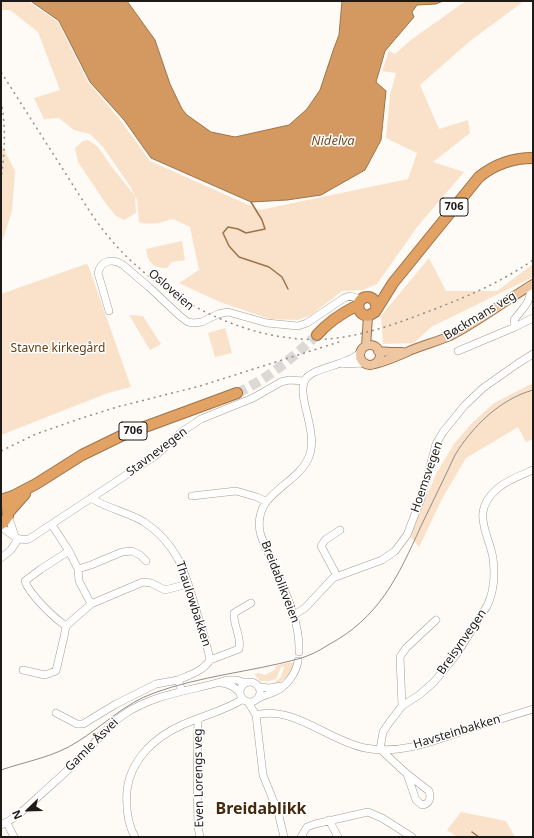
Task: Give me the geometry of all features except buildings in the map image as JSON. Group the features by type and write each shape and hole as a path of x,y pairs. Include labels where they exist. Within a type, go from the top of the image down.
{"highway":[{"name":"706","path":"369,313 479,177 491,168 504,162 523,158 533,158"},
{"name":"706","path":"317,335 328,323 337,318 343,312 393,283"},
{"path":"337,318 369,313 376,303 375,300 363,300 359,311 369,313"},
{"name":"706","path":"8,514 6,505 1,501 36,484 71,461 116,438 237,393"},
{"name":"706","path":"1,526 18,500 36,484"}],"main road":[{"name":"Bøckmans veg","path":"375,364 426,346 451,335 531,285"},
{"path":"369,313 369,349 379,358 375,364 368,365 360,358 369,349"},
{"name":"Bøckmans veg","path":"369,349 390,352 407,352"}],"street":[{"name":"Osloveien","path":"109,311 98,273 103,264 110,261 118,262 123,265 181,317 193,323 202,322 218,314 228,312 267,323 298,326 307,323 344,298 350,296 363,300"},
{"name":"Bøckmans veg","path":"516,327 514,320 531,299 531,285"},
{"name":"Bøckmans veg","path":"458,351 516,327 533,318"},
{"path":"192,496 236,491 266,501 301,470 309,456 312,432 303,391 304,381 310,374 339,364 369,349"},
{"name":"Hoemsvegen","path":"294,615 305,608 328,582 337,576 382,560 395,551 406,535 422,496 436,444 444,432 465,405 482,388 533,354"},
{"path":"339,364 364,363"},
{"name":"Stavnevegen","path":"17,538 24,540 29,539 52,525 155,456 183,431 201,419 253,398 281,382 289,380 304,381"},
{"name":"Breisynvegen","path":"380,749 383,732 402,706 419,695 434,682 456,655 491,599 494,573 493,557 483,524 485,504 498,488 507,482 533,470"},
{"name":"Thaulowbakken","path":"56,713 78,724 83,724 116,704 156,684 178,680 200,670 210,660 207,645 188,584 178,558 167,542 156,531 135,517 108,507 91,498"},
{"name":"Breidablikveien","path":"266,501 260,517 260,532 294,615 298,632 298,652"},
{"path":"1,558 11,550 17,538 8,514"},
{"path":"52,525 69,551 78,569 79,581 91,604"},
{"path":"1,526 17,538"},
{"path":"337,576 321,546 325,540 340,530"},
{"path":"66,626 32,594 25,581 69,551"},
{"path":"78,569 91,566 122,552 132,551 146,560"},
{"path":"23,670 45,675 56,671 66,626 91,604 143,582 151,583 165,590 188,584"},
{"path":"210,660 239,650 240,640 234,613 251,603"},
{"path":"402,706 400,657 406,648 436,620"},
{"path":"244,698 253,702 278,691 295,671 298,661"},
{"path":"178,680 182,691"},
{"name":"Gamle Åsvei","path":"4,824 19,814 83,756 102,734 122,716 146,702 182,691 232,680 246,683"},
{"path":"244,698 242,686 246,683 252,682 258,687 260,693 256,715 263,775 278,812 284,837"},
{"path":"220,683 236,687 256,715"},
{"path":"258,687 270,688 285,684"},
{"path":"135,837 128,814 126,799 132,770 143,753 153,743 169,732 198,718 230,707 244,698"},
{"name":"Havsteinbakken","path":"256,715 267,712 278,714 300,721 364,748 399,749 428,743 533,709"},
{"name":"Even Lorengs veg","path":"198,718 197,778 198,827 200,837"},
{"path":"380,749 407,774"},
{"path":"301,837 307,827 329,820 368,812 382,818 412,837"},
{"path":"329,820 338,837"},
{"path":"4,824 14,837"}],"green space":[{"path":"1,1 28,1 58,22 88,82 121,121 150,161 260,210 408,179 417,153 386,138 390,95 396,73 382,71 389,51 395,54 412,39 466,1 524,1 470,41 420,85 439,129 468,120 470,133 433,162 464,172 417,227 377,284 363,290 342,291 310,316 297,320 270,319 220,302 179,283 199,270 190,227 173,219 152,224 139,222 137,200 130,186 103,147 90,134 74,130 59,118 44,119 34,98 60,90 38,32 10,10 1,10"},
{"path":"88,140 98,147 135,196 136,213 124,220 116,216 107,205 78,162 75,148 83,141"},
{"path":"1,144 15,171 12,211 1,245"},
{"path":"182,241 185,260 172,262 167,268 155,266 148,258 146,249"},
{"path":"429,258 446,291 497,291 533,264 533,277 431,327 414,343 383,344 381,316"},
{"name":"Stavne kirkegård","path":"86,264 88,265 131,387 108,393 1,435 1,294"},
{"path":"129,315 143,316 161,344 150,350"},
{"path":"225,328 232,353 215,357 208,333"},
{"path":"533,383 533,439 526,442 518,427 466,458 443,497 419,547 410,536 436,474 454,444 470,425 494,403"},
{"path":"295,662 290,674 284,680 276,684 272,685 281,677 284,667 281,667 276,679 269,681 260,681 254,674 259,673 265,675 276,669 275,666"},
{"path":"461,812 506,821 515,837 457,837 447,830"}],"water":[{"name":"Nidelva","path":"31,1 127,1 155,40 170,84 182,109 187,115 211,132 235,137 289,125 307,109 320,90 339,35 342,1 443,1 436,4 417,5 412,12 414,17 385,51 376,82 386,91 381,140 365,170 321,195 287,200 251,202 151,158 124,120 90,82 59,21"}],"waterway":[{"path":"251,202 262,220 265,229 246,233 238,229 228,227 223,233 229,246 239,257 269,267 282,277 288,289"},
{"path":"472,832 479,837"}],"tunnel":[{"path":"237,393 269,375 289,360 317,335"}],"tram line":[{"path":"1,770 50,755 68,747 87,736 143,697 189,682 302,658 346,634 374,609 395,579 455,455 470,434 498,407 521,394 533,390"}],"railway":[{"path":"1,72 91,214 114,244 144,272 168,290 194,306 221,319 250,329 279,336 308,339 337,338 360,334 383,328 441,307 495,283 533,260"},
{"path":"1,101 4,120 1,178"},
{"path":"1,451 36,434 79,419 117,407 200,386 342,341"}],"district":[{"name":"Breidablikk","path":"261,809"}]}
